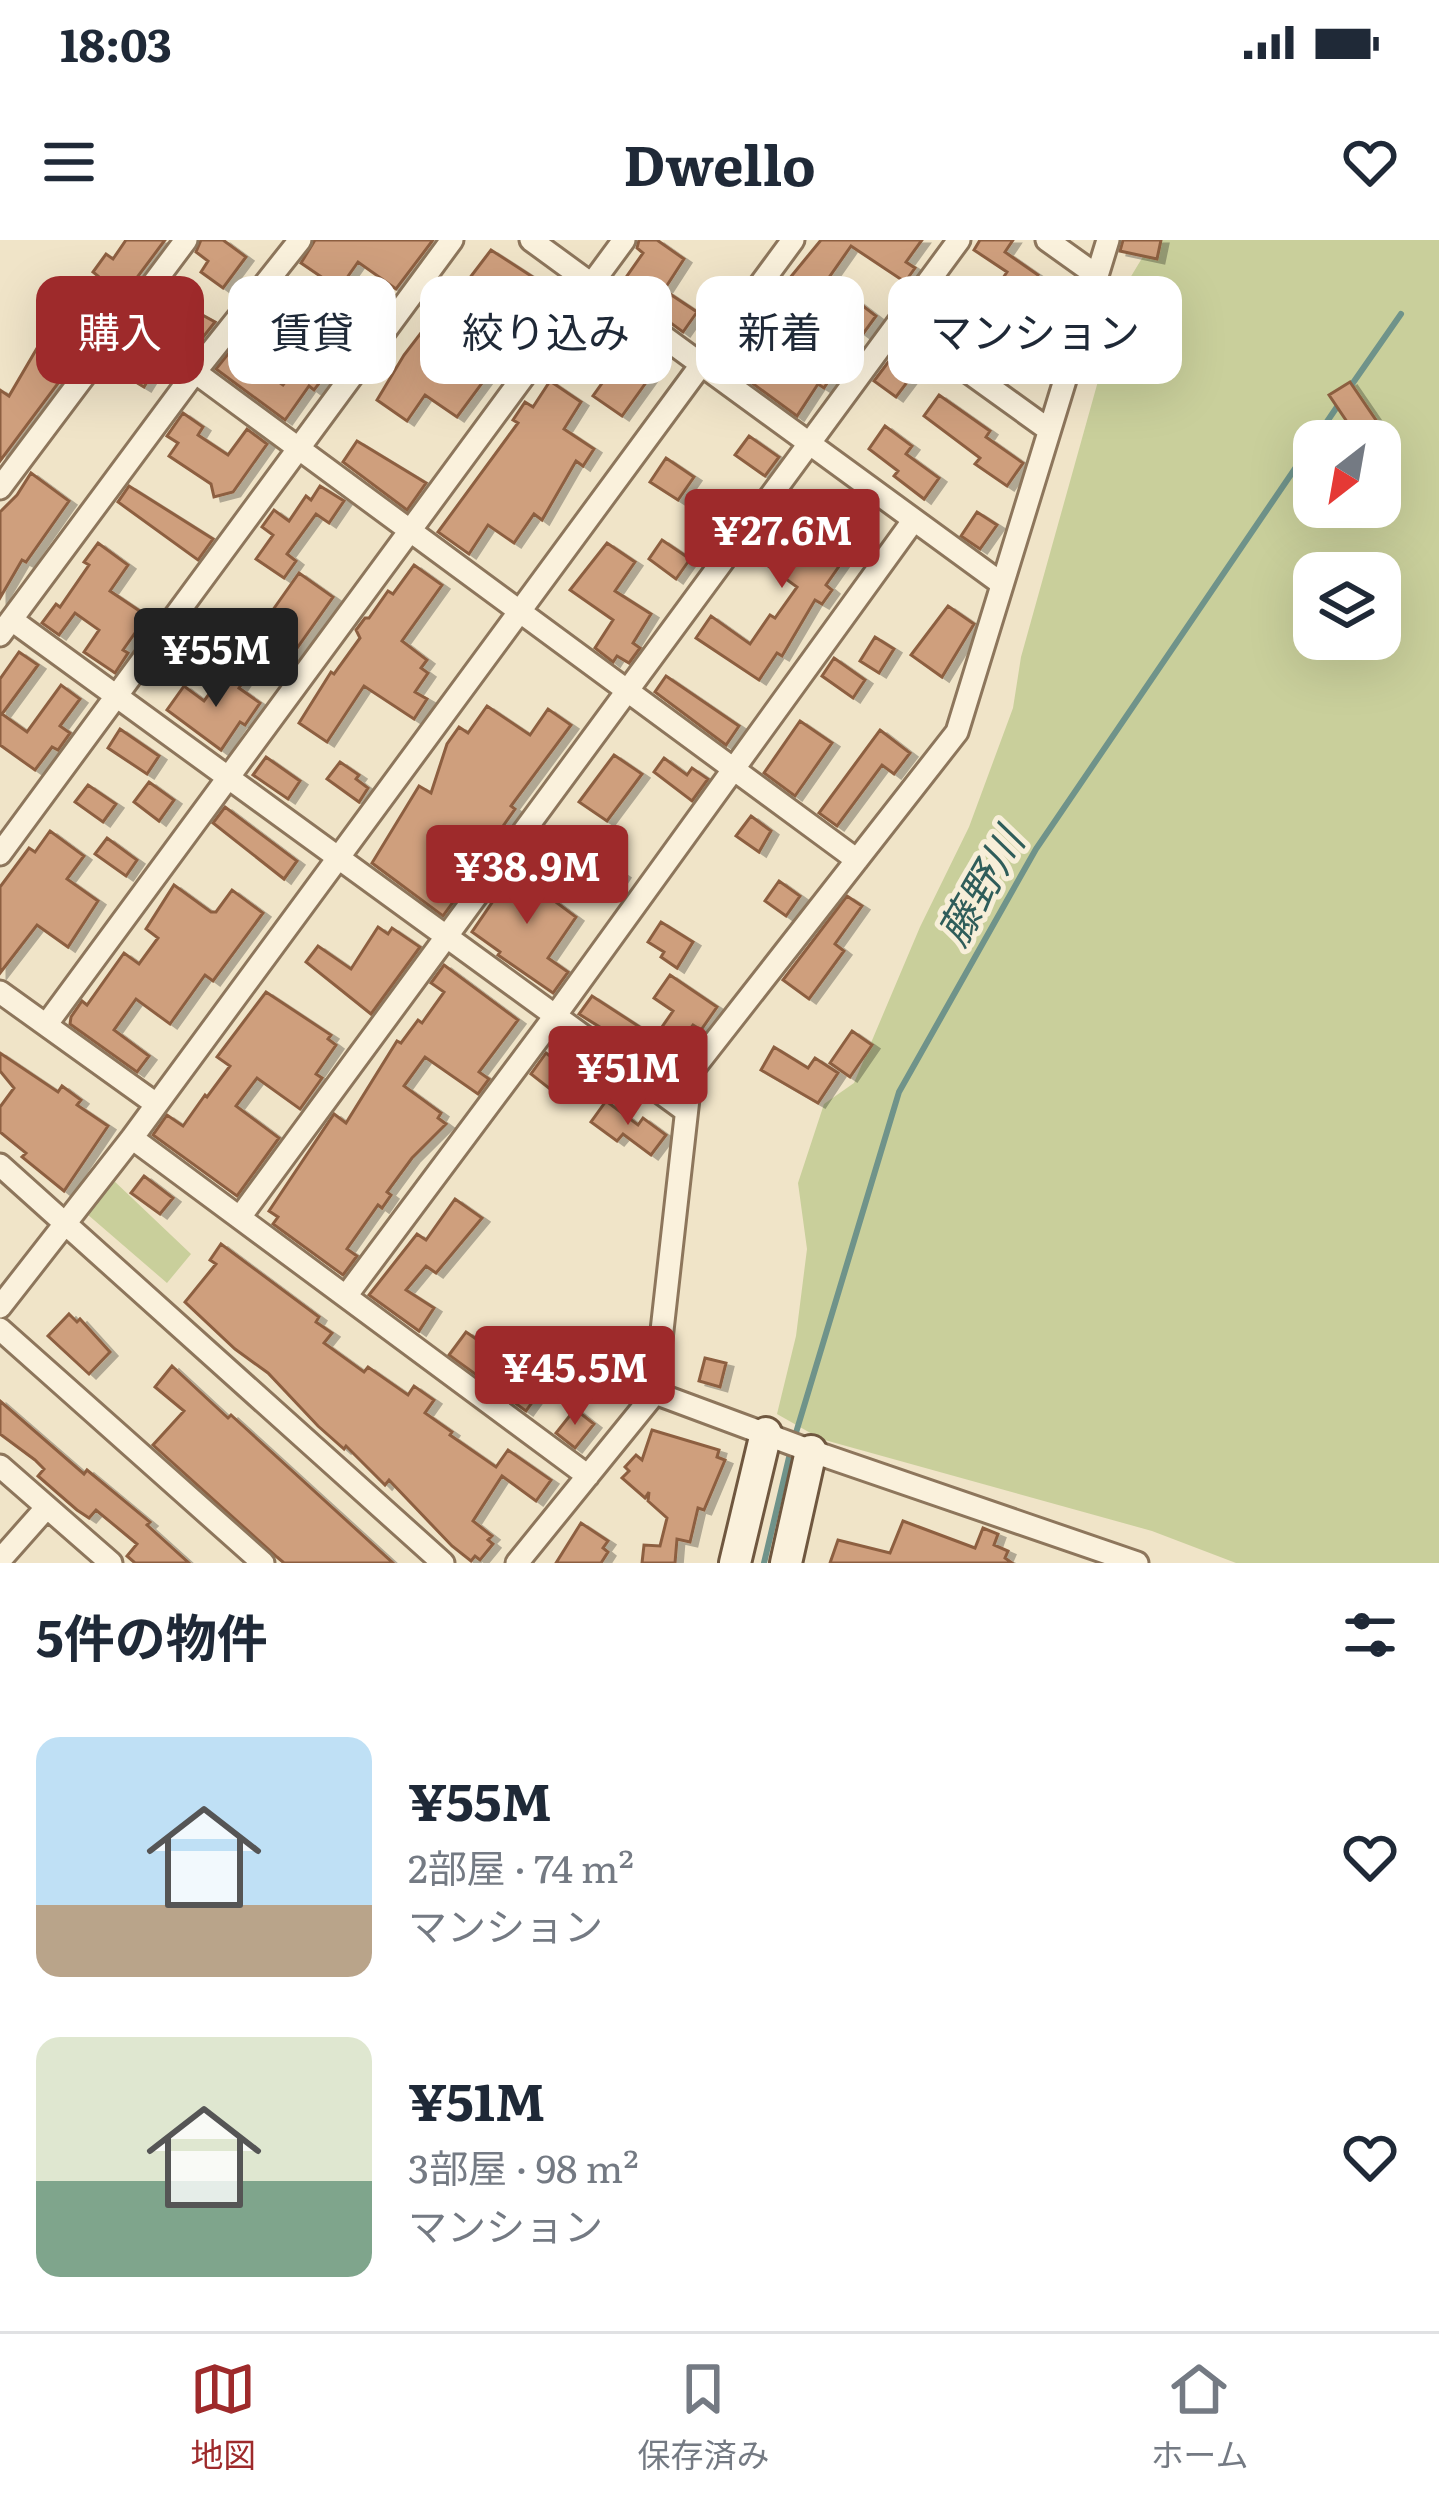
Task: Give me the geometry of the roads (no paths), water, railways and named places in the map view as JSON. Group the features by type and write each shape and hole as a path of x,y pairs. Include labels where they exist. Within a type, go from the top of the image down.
{"street":[{"path":"0,488 186,240"},
{"path":"204,361 300,240"},
{"path":"0,854 452,240"},
{"path":"531,240 580,276"},
{"path":"597,276 624,240"},
{"path":"767,276 794,240"},
{"path":"933,276 959,240"},
{"path":"1046,240 1096,275"},
{"path":"517,1563 655,1393 691,1072 957,731 1108,240"},
{"path":"240,1217 888,337"},
{"path":"0,1306 132,1138 696,373"},
{"path":"204,379 857,860"},
{"path":"186,384 6,627 117,697 686,1111"},
{"path":"46,1025 517,384"},
{"path":"726,384 1002,584"},
{"path":"985,384 1049,430"},
{"path":"346,1296 913,521"},
{"path":"0,992 156,1104"},
{"path":"132,1138 588,1476"},
{"path":"0,1166 443,1563"},
{"path":"0,1329 263,1563"},
{"path":"655,1393 1137,1563"},
{"path":"735,1563 766,1433"},
{"path":"786,1563 811,1451"},
{"path":"0,1466 111,1563"},
{"path":"0,1560 47,1507"},
{"path":"1065,1563 1073,1541"}],"waterway":[{"name":"藤野川","path":"1348,390 1401,314"},
{"name":"藤野川","path":"795,1436 899,1092 1036,849 1341,401"},
{"name":"藤野川","path":"764,1563 791,1449"}]}
